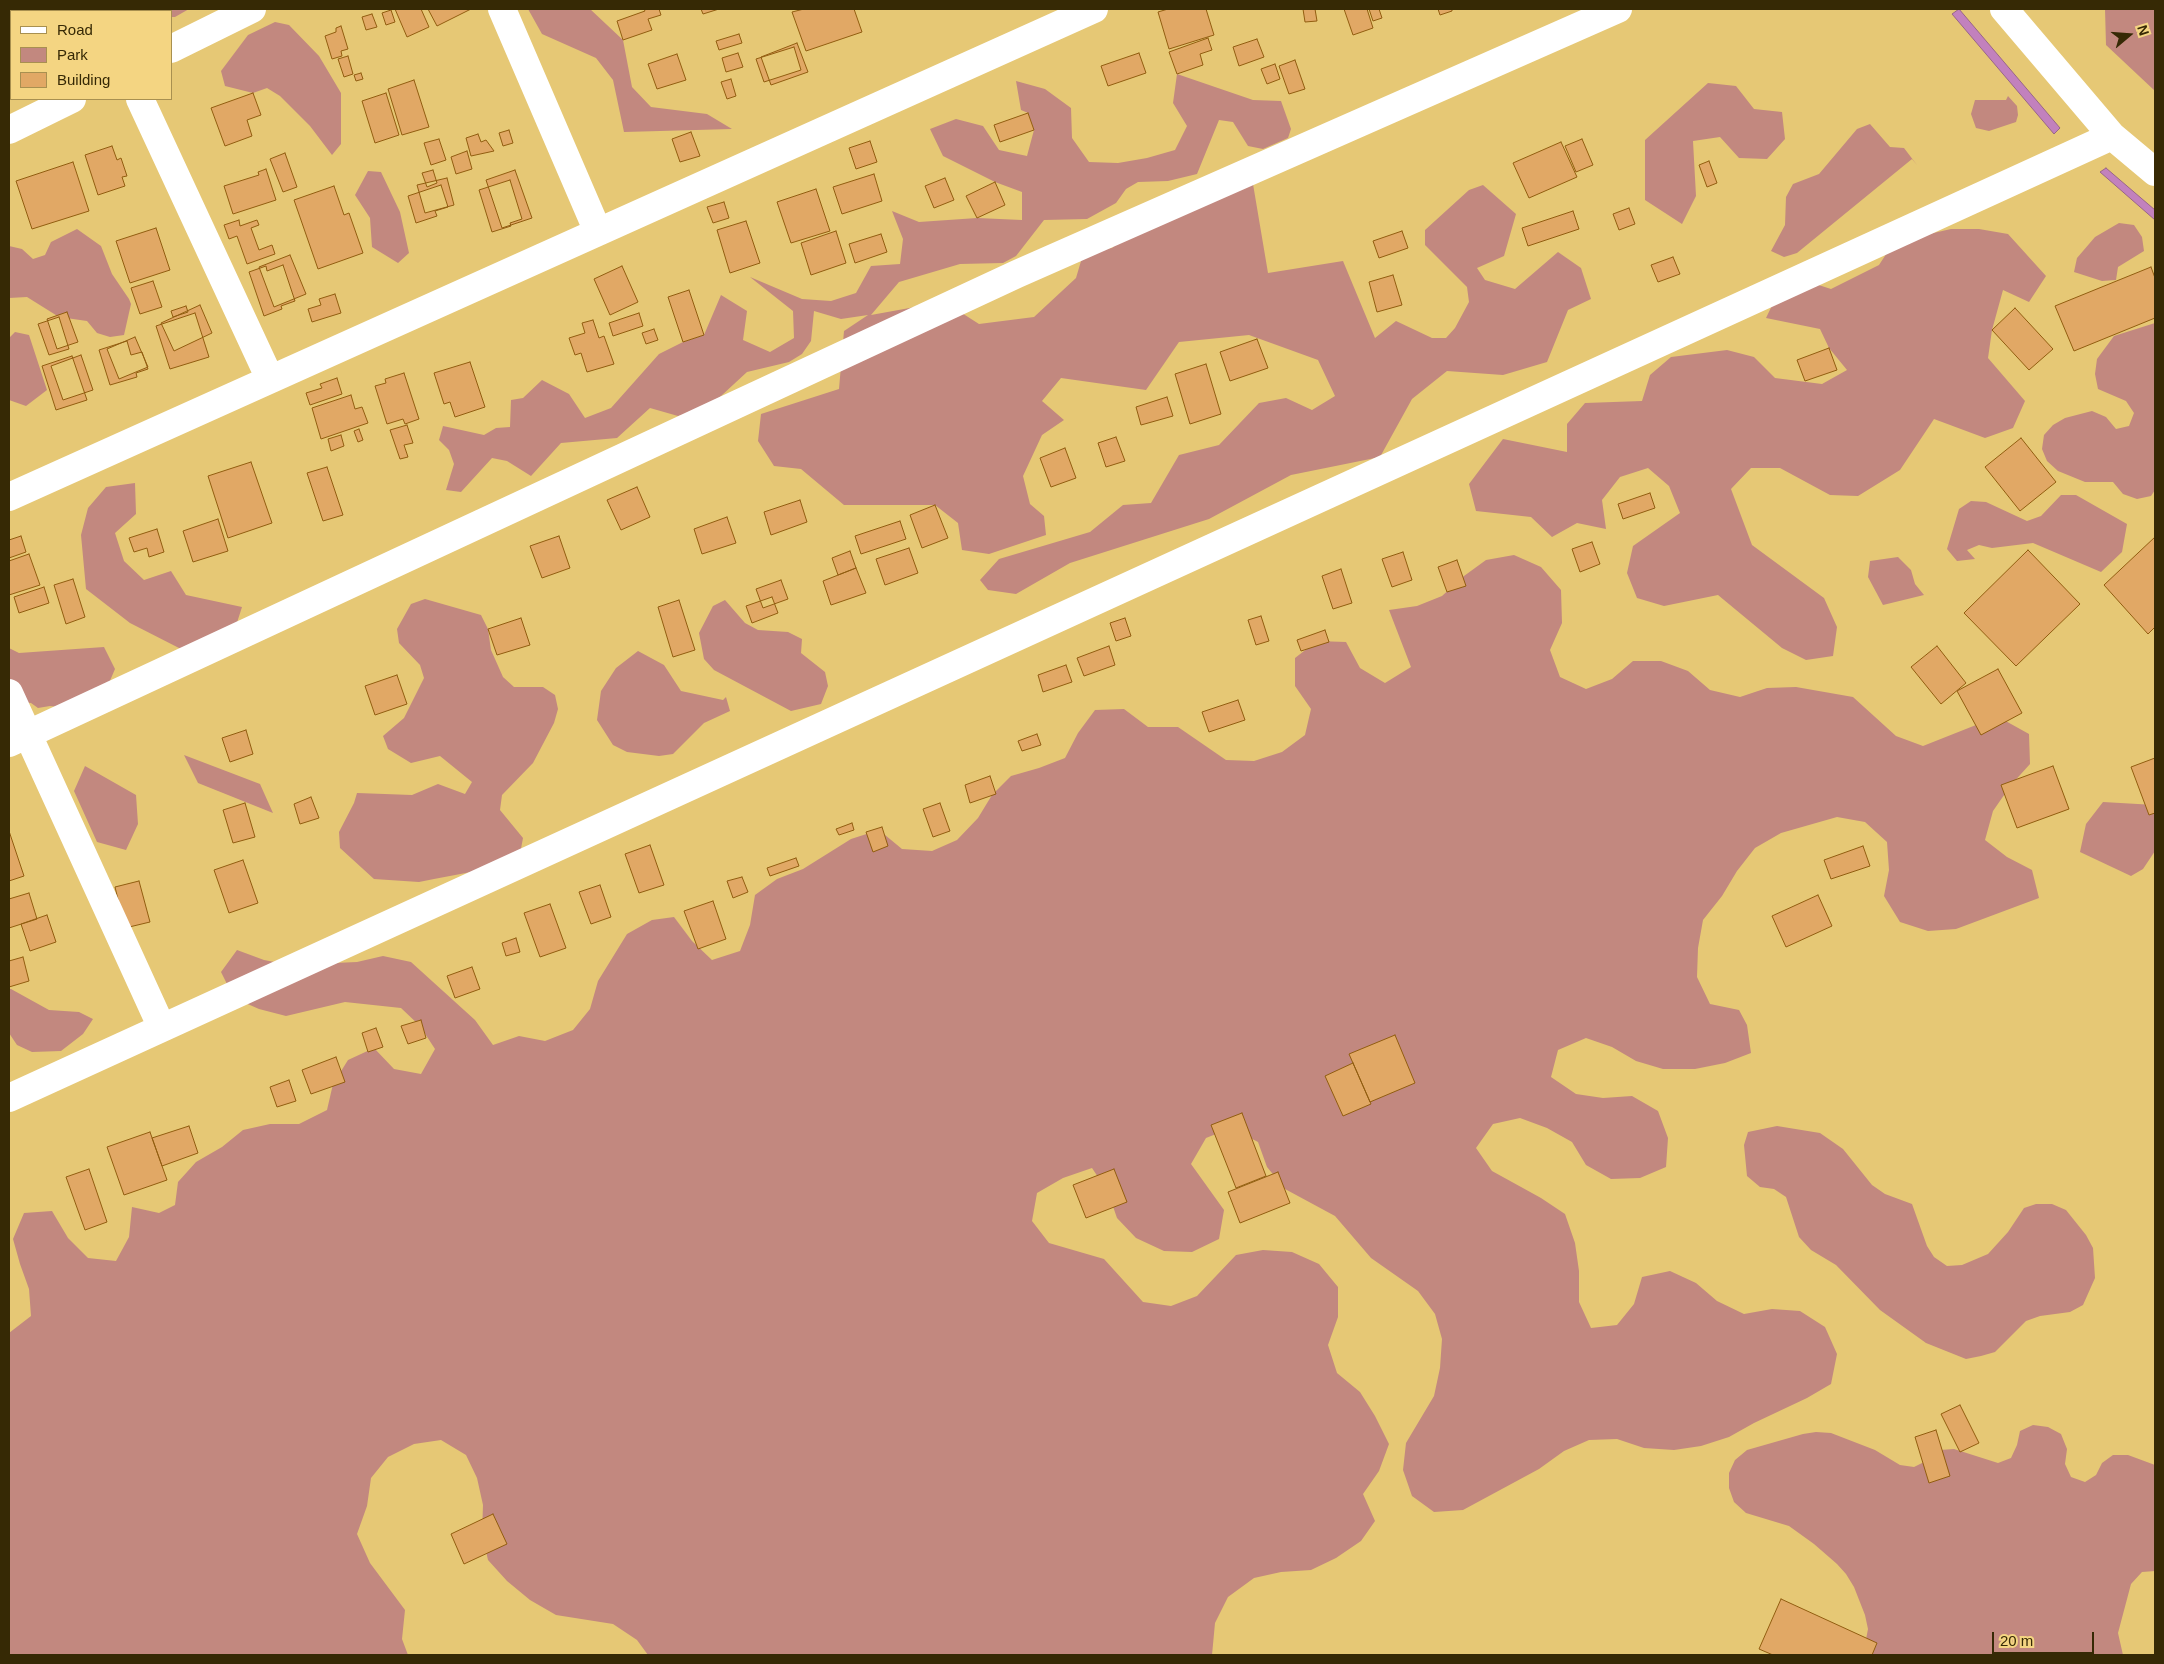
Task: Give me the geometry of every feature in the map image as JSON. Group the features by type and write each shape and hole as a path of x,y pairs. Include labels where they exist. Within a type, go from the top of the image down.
{"street":[{"path":"502,9 598,232"},
{"path":"9,497 1094,9"},
{"path":"18,739 1017,274 1618,9"},
{"path":"2004,9 2112,136 2155,172"},
{"path":"172,48 244,11"},
{"path":"9,130 70,100"},
{"path":"140,100 270,379"},
{"path":"9,1098 2112,136"},
{"path":"9,693 18,739 162,1028"}],"green space":[{"path":"9,9 86,9 10,10 9,19"},
{"path":"142,9 189,9 175,17 172,17 172,10"},
{"path":"528,9 590,9 623,40 632,87 651,107 707,114 732,129 624,132 613,80 596,58 542,34"},
{"path":"2105,9 2155,9 2155,91 2106,45"},
{"path":"275,22 289,25 319,56 341,93 341,144 332,155 310,126 280,96 267,88 253,93 225,86 221,71 248,35"},
{"path":"1177,74 1253,100 1281,101 1291,129 1288,138 1263,149 1248,146 1233,122 1219,120 1197,174 1168,181 1138,182 1126,189 1116,203 1087,219 1044,220 1016,256 1003,263 960,264 899,282 871,315 926,305 954,308 979,324 1034,317 1076,278 1084,251 1112,248 1149,210 1253,184 1268,273 1343,261 1375,338 1396,321 1432,338 1446,338 1455,328 1469,302 1467,287 1425,245 1425,230 1469,190 1483,185 1516,214 1504,256 1477,268 1485,280 1515,289 1558,252 1581,268 1591,299 1568,310 1547,362 1503,375 1447,371 1412,399 1380,457 1291,475 1209,519 1070,563 1016,594 988,590 980,580 999,559 1090,532 1123,505 1151,503 1179,455 1219,445 1259,403 1286,398 1312,410 1335,396 1318,360 1249,335 1179,342 1146,390 1061,378 1042,401 1064,420 1042,435 1023,476 1030,504 1044,516 1046,535 989,554 962,550 958,523 935,505 844,505 801,469 774,466 758,441 761,414 839,389 844,331 868,315 841,319 814,311 811,341 802,354 789,362 747,372 708,408 678,416 650,408 617,438 561,443 531,476 507,461 492,458 461,492 446,490 454,464 449,450 439,440 443,426 484,435 496,428 510,427 511,400 523,398 542,380 569,394 585,418 611,408 659,354 683,342 704,335 721,295 747,311 743,340 770,352 794,338 793,311 750,277 802,299 831,301 856,293 871,266 900,264 903,239 892,211 919,222 977,218 1022,220 1022,192 995,182 943,156 930,129 956,119 983,126 999,150 1027,156 1034,130 1028,113 1021,110 1016,81 1045,89 1071,108 1072,138 1089,162 1118,163 1147,158 1175,150 1187,126 1173,103"},
{"path":"1708,83 1736,86 1754,109 1782,112 1785,139 1767,159 1739,158 1720,137 1693,141 1696,196 1682,224 1645,200 1645,140"},
{"path":"2008,96 2017,106 2018,115 2016,122 1989,131 1976,128 1971,114 1975,100 2006,100"},
{"path":"1870,124 1890,147 1904,148 1917,165 1912,159 1797,253 1784,257 1771,251 1785,225 1786,197 1793,184 1819,174 1857,129"},
{"path":"368,171 381,172 400,212 409,253 398,263 372,247 370,218 355,195"},
{"path":"2119,223 2134,225 2142,237 2144,251 2118,267 2116,280 2102,281 2074,272 2077,258 2095,237"},
{"path":"77,229 101,246 112,274 129,299 131,304 124,335 110,337 97,333 87,321 59,317 27,297 9,298 9,246 22,249 33,259 45,255 51,242"},
{"path":"1951,229 1979,229 2008,234 2046,276 2029,302 2003,290 1992,330 1988,358 2025,401 2013,428 1985,438 1934,419 1900,470 1858,496 1830,495 1780,468 1751,468 1731,489 1752,545 1824,598 1837,627 1833,656 1806,660 1782,648 1718,595 1664,606 1637,598 1627,573 1633,546 1680,513 1669,486 1648,468 1620,477 1602,500 1606,529 1577,523 1552,537 1531,517 1476,511 1469,484 1503,439 1567,452 1567,424 1585,403 1642,401 1650,375 1671,357 1727,350 1754,357 1775,378 1822,384 1847,370 1829,348 1820,329 1766,318 1778,293 1803,280 1831,289 1879,265 1894,242"},
{"path":"2155,323 2155,490 2151,496 2137,499 2123,494 2113,482 2085,482 2058,471 2047,461 2042,449 2044,435 2053,425 2065,418 2092,411 2106,417 2116,429 2129,426 2134,413 2126,401 2098,389 2095,374 2097,359 2114,336"},
{"path":"15,332 29,335 47,390 26,406 9,400 9,338"},
{"path":"135,483 136,514 115,533 124,561 144,580 171,571 186,595 242,607 233,635 208,647 179,648 130,623 86,589 81,535 88,508 106,487"},
{"path":"2061,495 2076,495 2127,524 2122,552 2101,572 2033,543 1992,548 1979,545 1967,550 1975,559 1957,561 1947,549 1959,509 1971,501 1986,502 2027,521 2041,516"},
{"path":"1514,555 1541,567 1561,590 1562,623 1550,650 1560,677 1586,689 1612,679 1633,661 1661,661 1688,671 1710,690 1740,697 1767,688 1796,687 1853,697 1896,736 1923,746 1976,725 2002,719 2029,734 2030,764 2011,785 1993,811 1985,840 2007,857 2032,870 2039,898 1956,929 1928,931 1900,922 1884,896 1889,870 1887,842 1865,822 1837,817 1781,833 1755,848 1737,871 1722,896 1703,920 1698,948 1697,977 1710,1004 1739,1010 1747,1025 1751,1053 1725,1063 1695,1069 1663,1069 1636,1061 1612,1047 1586,1038 1558,1050 1551,1077 1576,1094 1603,1098 1632,1096 1658,1111 1668,1138 1666,1167 1640,1178 1611,1179 1586,1165 1572,1142 1547,1128 1520,1118 1493,1124 1476,1148 1492,1171 1541,1198 1565,1214 1575,1243 1579,1271 1579,1302 1591,1328 1617,1325 1634,1304 1642,1277 1670,1271 1696,1283 1717,1301 1744,1314 1772,1309 1800,1311 1825,1327 1837,1354 1831,1384 1729,1437 1701,1446 1674,1450 1644,1448 1617,1439 1589,1440 1564,1451 1539,1469 1463,1510 1434,1512 1412,1496 1403,1470 1406,1443 1434,1396 1440,1368 1442,1339 1435,1314 1418,1291 1371,1258 1335,1216 1285,1189 1267,1167 1258,1142 1231,1128 1206,1138 1191,1164 1224,1210 1219,1239 1192,1252 1164,1251 1136,1238 1117,1218 1108,1192 1092,1168 1063,1178 1037,1193 1032,1221 1049,1243 1104,1259 1143,1302 1171,1306 1197,1296 1236,1255 1263,1250 1292,1252 1319,1264 1338,1287 1338,1317 1328,1345 1337,1373 1360,1392 1389,1444 1379,1471 1363,1494 1375,1521 1361,1541 1336,1558 1311,1570 1281,1572 1254,1578 1228,1597 1215,1623 1212,1655 648,1655 637,1640 613,1624 556,1615 530,1600 507,1581 488,1560 482,1534 483,1505 477,1478 466,1455 441,1440 414,1444 388,1457 371,1478 367,1506 357,1534 370,1563 405,1610 402,1639 408,1655 9,1655 9,1333 31,1316 29,1289 13,1239 24,1213 52,1211 68,1238 88,1258 116,1261 129,1237 132,1207 159,1213 175,1205 178,1182 196,1162 222,1147 243,1130 270,1124 299,1124 327,1110 333,1084 348,1060 374,1048 394,1069 421,1074 435,1049 420,1026 401,1008 345,1002 286,1016 259,1009 234,998 221,972 237,950 264,960 290,965 357,962 383,956 411,962 475,1020 493,1045 519,1036 545,1041 573,1030 590,1009 598,981 627,934 652,920 674,917 692,941 712,960 740,951 750,925 755,895 777,879 803,869 851,839 879,830 902,849 932,851 957,840 978,818 992,795 1011,776 1065,758 1078,733 1095,710 1124,709 1148,727 1178,727 1226,760 1254,761 1282,752 1305,735 1311,709 1295,686 1295,658 1317,641 1346,642 1360,668 1385,683 1411,667 1389,610 1417,606 1442,596 1464,576 1486,560"},
{"path":"1898,557 1911,570 1915,584 1924,595 1883,605 1868,577 1870,561"},
{"path":"425,599 481,615 488,629 491,650 503,677 514,687 543,687 555,695 558,709 554,723 533,763 502,795 500,810 523,838 520,854 508,865 419,882 374,879 340,848 339,832 357,793 412,795 438,784 465,794 472,782 440,756 411,763 388,749 383,736 404,718 424,678 420,665 399,643 397,629 411,604"},
{"path":"725,600 745,623 758,630 788,632 802,639 801,653 825,672 828,686 821,704 791,711 714,670 704,659 699,633 713,606"},
{"path":"104,647 115,669 103,697 78,709 50,706 38,708 31,703 9,701 9,648 19,653"},
{"path":"638,651 664,665 681,691 723,700 726,697 730,711 704,723 673,754 659,756 627,752 613,745 597,720 601,691 616,668"},
{"path":"184,755 260,784 273,813 198,783"},
{"path":"85,766 136,795 138,824 126,850 97,842 74,791"},
{"path":"2103,802 2155,805 2155,851 2143,869 2131,876 2080,852 2086,824"},
{"path":"9,989 49,1010 79,1012 93,1019 83,1034 61,1051 32,1052 17,1045 9,1033"},
{"path":"1777,1126 1820,1133 1843,1149 1872,1185 1885,1194 1912,1204 1927,1246 1934,1257 1947,1266 1962,1265 1988,1254 2008,1232 2024,1208 2036,1204 2052,1204 2066,1210 2086,1235 2093,1248 2095,1278 2083,1305 2070,1312 2040,1316 2026,1321 1995,1352 1981,1356 1966,1359 1926,1343 1880,1310 1836,1265 1811,1250 1799,1237 1786,1197 1774,1189 1760,1187 1747,1176 1744,1145 1748,1132"},
{"path":"2033,1425 2048,1427 2061,1434 2067,1449 2065,1464 2071,1477 2085,1482 2096,1475 2102,1463 2113,1455 2128,1455 2155,1465 2155,1571 2142,1572 2131,1584 2118,1633 2123,1655 1863,1655 1868,1629 1865,1615 1854,1587 1846,1574 1814,1544 1789,1526 1746,1513 1734,1502 1729,1488 1729,1473 1735,1460 1747,1450 1803,1434 1816,1432 1831,1433 1875,1450 1900,1465 1914,1467 1928,1460 1940,1450 1954,1449 1998,1463 2011,1458 2017,1445 2020,1431"}],"shaded area":[{"path":"1959,9 2060,128 2054,134 1952,14"},
{"path":"2106,168 2155,210 2155,220 2100,172"}],"building":[{"path":"88,9 126,9 126,10"},
{"path":"395,9 421,9 429,27 407,37"},
{"path":"428,9 471,9 437,26"},
{"path":"644,9 659,9 661,15 648,19 652,30 623,40 617,21 645,11"},
{"path":"701,9 719,9 703,14"},
{"path":"804,9 854,9 862,32 806,51 792,12"},
{"path":"1168,9 1206,9 1214,35 1169,49 1158,12"},
{"path":"1303,9 1315,9 1317,21 1305,22"},
{"path":"1344,9 1367,9 1373,28 1353,35"},
{"path":"1369,9 1379,9 1382,18 1373,21"},
{"path":"1438,9 1452,9 1452,11 1440,15"},
{"path":"391,10 395,22 386,25 382,13"},
{"path":"372,14 377,27 366,30 362,17"},
{"path":"341,26 348,49 341,51 342,56 332,59 325,36 336,32 336,28"},
{"path":"739,34 742,43 719,50 716,41"},
{"path":"1208,38 1212,50 1200,54 1203,65 1177,74 1169,52"},
{"path":"1257,39 1264,57 1239,66 1233,47"},
{"path":"797,43 808,72 771,85 761,57"},
{"path":"794,47 801,70 764,82 756,59"},
{"path":"738,53 743,67 726,72 722,58"},
{"path":"1139,53 1146,73 1108,86 1101,66"},
{"path":"677,54 686,80 657,89 648,64"},
{"path":"348,56 353,74 344,77 338,59"},
{"path":"1295,60 1305,89 1289,94 1279,66"},
{"path":"1275,64 1280,79 1267,84 1261,69"},
{"path":"361,73 363,79 356,81 354,75"},
{"path":"731,79 736,96 727,99 721,82"},
{"path":"414,80 429,127 402,135 388,89"},
{"path":"253,93 261,115 247,120 252,136 225,146 211,108"},
{"path":"386,93 399,135 375,143 362,101"},
{"path":"1028,113 1034,130 1000,142 994,125"},
{"path":"509,130 513,143 503,146 499,133"},
{"path":"691,132 700,156 680,162 672,139"},
{"path":"478,134 481,142 486,140 494,151 471,156 466,138"},
{"path":"439,139 446,160 431,165 424,143"},
{"path":"1582,139 1593,165 1576,172 1565,146"},
{"path":"870,141 877,162 856,169 849,148"},
{"path":"1561,142 1577,177 1529,198 1513,163"},
{"path":"112,146 117,160 121,158 127,176 122,177 125,186 98,195 85,155"},
{"path":"467,151 472,169 456,174 451,157"},
{"path":"285,153 297,187 283,192 270,159"},
{"path":"1709,161 1717,183 1707,187 1699,165"},
{"path":"73,162 89,211 32,229 16,181"},
{"path":"266,169 276,200 233,214 224,186 259,175 258,172"},
{"path":"433,170 437,183 427,187 422,173"},
{"path":"515,170 532,218 502,228 486,180"},
{"path":"874,174 882,201 842,214 833,187"},
{"path":"447,178 454,205 425,213 417,185"},
{"path":"945,178 954,200 934,208 925,186"},
{"path":"510,180 522,219 510,223 511,226 492,232 479,190"},
{"path":"995,182 1005,205 977,218 966,196"},
{"path":"441,185 448,207 435,211 437,216 416,223 408,196"},
{"path":"334,186 344,215 349,213 363,253 318,269 294,200"},
{"path":"816,189 830,231 791,243 777,202"},
{"path":"724,202 729,218 713,223 707,207"},
{"path":"1629,208 1635,224 1619,230 1613,214"},
{"path":"1573,211 1579,229 1528,246 1522,228"},
{"path":"239,220 240,226 257,220 259,225 251,228 259,250 272,245 275,254 247,264 237,236 229,239 224,225"},
{"path":"746,221 760,263 730,273 717,230"},
{"path":"156,228 170,270 130,283 116,241"},
{"path":"836,231 846,263 811,275 801,243"},
{"path":"1402,231 1408,248 1379,258 1373,241"},
{"path":"881,234 887,252 855,263 849,244"},
{"path":"290,255 306,294 274,307 259,267"},
{"path":"1673,257 1680,274 1658,282 1651,265"},
{"path":"283,265 295,301 281,306 282,309 264,316 249,272 266,266 267,271"},
{"path":"622,266 638,302 610,315 594,279"},
{"path":"2151,267 2155,278 2155,318 2074,351 2055,306"},
{"path":"1393,275 1402,305 1377,312 1369,282"},
{"path":"153,281 162,307 140,314 131,288"},
{"path":"689,290 704,335 683,342 668,297"},
{"path":"335,294 341,313 312,322 308,309 321,305 319,299"},
{"path":"200,305 212,333 174,351 161,323"},
{"path":"186,306 188,312 173,317 171,311"},
{"path":"2015,308 2053,349 2029,370 1992,330"},
{"path":"67,312 78,342 57,349 47,319"},
{"path":"195,313 209,357 170,369 156,326"},
{"path":"639,313 643,326 613,336 609,323"},
{"path":"59,317 69,349 49,355 38,324"},
{"path":"593,320 599,338 604,336 614,364 587,372 581,353 575,355 569,338 585,333 582,323"},
{"path":"654,329 658,340 646,344 642,333"},
{"path":"135,337 148,367 119,379 107,349"},
{"path":"1257,339 1268,368 1230,381 1220,352"},
{"path":"127,341 131,355 142,352 148,369 136,373 137,377 110,385 99,350"},
{"path":"1829,348 1837,370 1805,381 1797,360"},
{"path":"81,355 93,390 63,400 51,366"},
{"path":"72,356 87,400 56,410 42,366"},
{"path":"470,362 485,407 455,417 450,402 444,404 434,373"},
{"path":"1206,364 1221,414 1190,424 1175,374"},
{"path":"404,373 419,419 405,424 403,419 387,424 375,386 386,383 385,379"},
{"path":"337,378 342,394 310,405 306,393 322,388 320,384"},
{"path":"351,395 355,409 362,407 368,423 321,439 312,408"},
{"path":"1167,397 1173,416 1141,425 1136,407"},
{"path":"407,425 413,443 404,445 408,457 400,459 390,430"},
{"path":"359,429 363,440 358,442 354,431"},
{"path":"341,435 344,446 331,451 328,439"},
{"path":"1116,437 1125,461 1106,467 1098,443"},
{"path":"2021,438 2056,482 2020,511 1985,467"},
{"path":"1065,448 1076,478 1051,487 1040,458"},
{"path":"251,462 272,523 228,538 208,476"},
{"path":"327,467 343,515 323,521 307,473"},
{"path":"637,487 650,517 621,530 607,500"},
{"path":"1650,493 1655,508 1623,519 1618,504"},
{"path":"800,500 807,522 771,535 764,512"},
{"path":"935,505 948,538 922,548 910,515"},
{"path":"727,517 736,543 702,554 694,529"},
{"path":"218,519 228,551 193,562 183,531"},
{"path":"900,521 906,539 861,554 855,536"},
{"path":"157,529 164,552 149,557 147,548 134,552 129,538"},
{"path":"21,536 26,552 9,558 9,540"},
{"path":"559,536 570,568 542,578 530,546"},
{"path":"2155,537 2155,627 2148,634 2104,585"},
{"path":"1592,542 1600,564 1580,572 1572,549"},
{"path":"909,548 918,573 885,585 876,559"},
{"path":"2028,550 2080,604 2016,666 1964,613"},
{"path":"850,551 856,568 838,575 832,558"},
{"path":"1403,552 1412,580 1392,587 1382,559"},
{"path":"29,554 40,585 9,595 9,561"},
{"path":"1457,560 1466,586 1447,592 1438,567"},
{"path":"856,568 866,593 831,605 823,581"},
{"path":"1341,569 1352,603 1333,609 1322,576"},
{"path":"73,579 85,617 66,624 54,585"},
{"path":"781,580 788,599 763,608 756,589"},
{"path":"44,587 49,603 19,613 14,597"},
{"path":"772,597 778,613 752,623 746,606"},
{"path":"679,600 695,650 673,657 658,607"},
{"path":"1261,616 1269,641 1256,645 1248,620"},
{"path":"521,618 530,645 497,655 488,629"},
{"path":"1125,618 1131,636 1116,641 1110,623"},
{"path":"1325,630 1329,642 1301,651 1297,640"},
{"path":"1109,646 1115,665 1084,676 1077,658"},
{"path":"1937,646 1966,683 1941,704 1911,667"},
{"path":"1066,665 1072,682 1043,692 1038,675"},
{"path":"1998,669 2022,713 1981,735 1957,691"},
{"path":"397,675 407,704 375,715 365,686"},
{"path":"1238,700 1245,720 1209,732 1202,712"},
{"path":"246,730 253,754 230,762 222,738"},
{"path":"1037,734 1041,745 1022,751 1018,741"},
{"path":"2155,758 2155,813 2149,815 2131,767"},
{"path":"2053,766 2069,809 2017,828 2001,785"},
{"path":"990,776 996,794 970,803 965,785"},
{"path":"311,797 319,818 300,824 294,804"},
{"path":"245,803 255,837 233,843 223,810"},
{"path":"940,803 950,831 933,837 923,809"},
{"path":"852,823 854,830 839,835 836,829"},
{"path":"882,827 888,846 873,852 866,832"},
{"path":"9,835 24,876 9,881"},
{"path":"650,845 664,885 639,893 625,854"},
{"path":"1863,846 1870,866 1831,879 1824,860"},
{"path":"796,858 799,866 770,876 767,868"},
{"path":"243,860 258,903 229,913 214,870"},
{"path":"742,877 748,892 733,898 727,881"},
{"path":"139,881 150,922 125,928 115,887"},
{"path":"600,885 611,917 591,924 579,892"},
{"path":"29,893 37,919 9,928 9,899"},
{"path":"1818,895 1832,926 1786,947 1772,916"},
{"path":"713,901 726,939 698,949 684,911"},
{"path":"550,904 566,948 540,957 524,913"},
{"path":"47,915 56,942 30,951 21,924"},
{"path":"516,938 520,952 506,956 502,943"},
{"path":"23,957 29,981 9,987 9,961"},
{"path":"472,967 480,989 455,998 447,976"},
{"path":"421,1020 426,1038 408,1044 401,1026"},
{"path":"376,1028 383,1047 368,1052 362,1033"},
{"path":"1395,1035 1415,1083 1370,1102 1349,1054"},
{"path":"336,1057 345,1082 311,1094 302,1070"},
{"path":"1353,1063 1371,1104 1343,1116 1325,1076"},
{"path":"289,1080 296,1101 277,1107 270,1087"},
{"path":"1242,1113 1266,1176 1236,1188 1211,1125"},
{"path":"189,1126 198,1153 162,1166 152,1138"},
{"path":"150,1132 167,1180 124,1195 107,1147"},
{"path":"89,1169 107,1222 85,1230 66,1177"},
{"path":"1114,1169 1127,1202 1086,1218 1073,1185"},
{"path":"1278,1172 1290,1203 1240,1223 1228,1192"},
{"path":"1960,1405 1979,1443 1960,1452 1941,1414"},
{"path":"1936,1430 1950,1476 1929,1483 1915,1437"},
{"path":"493,1514 507,1544 464,1564 451,1534"},
{"path":"1781,1599 1877,1643 1872,1655 1773,1655 1759,1649"}]}
